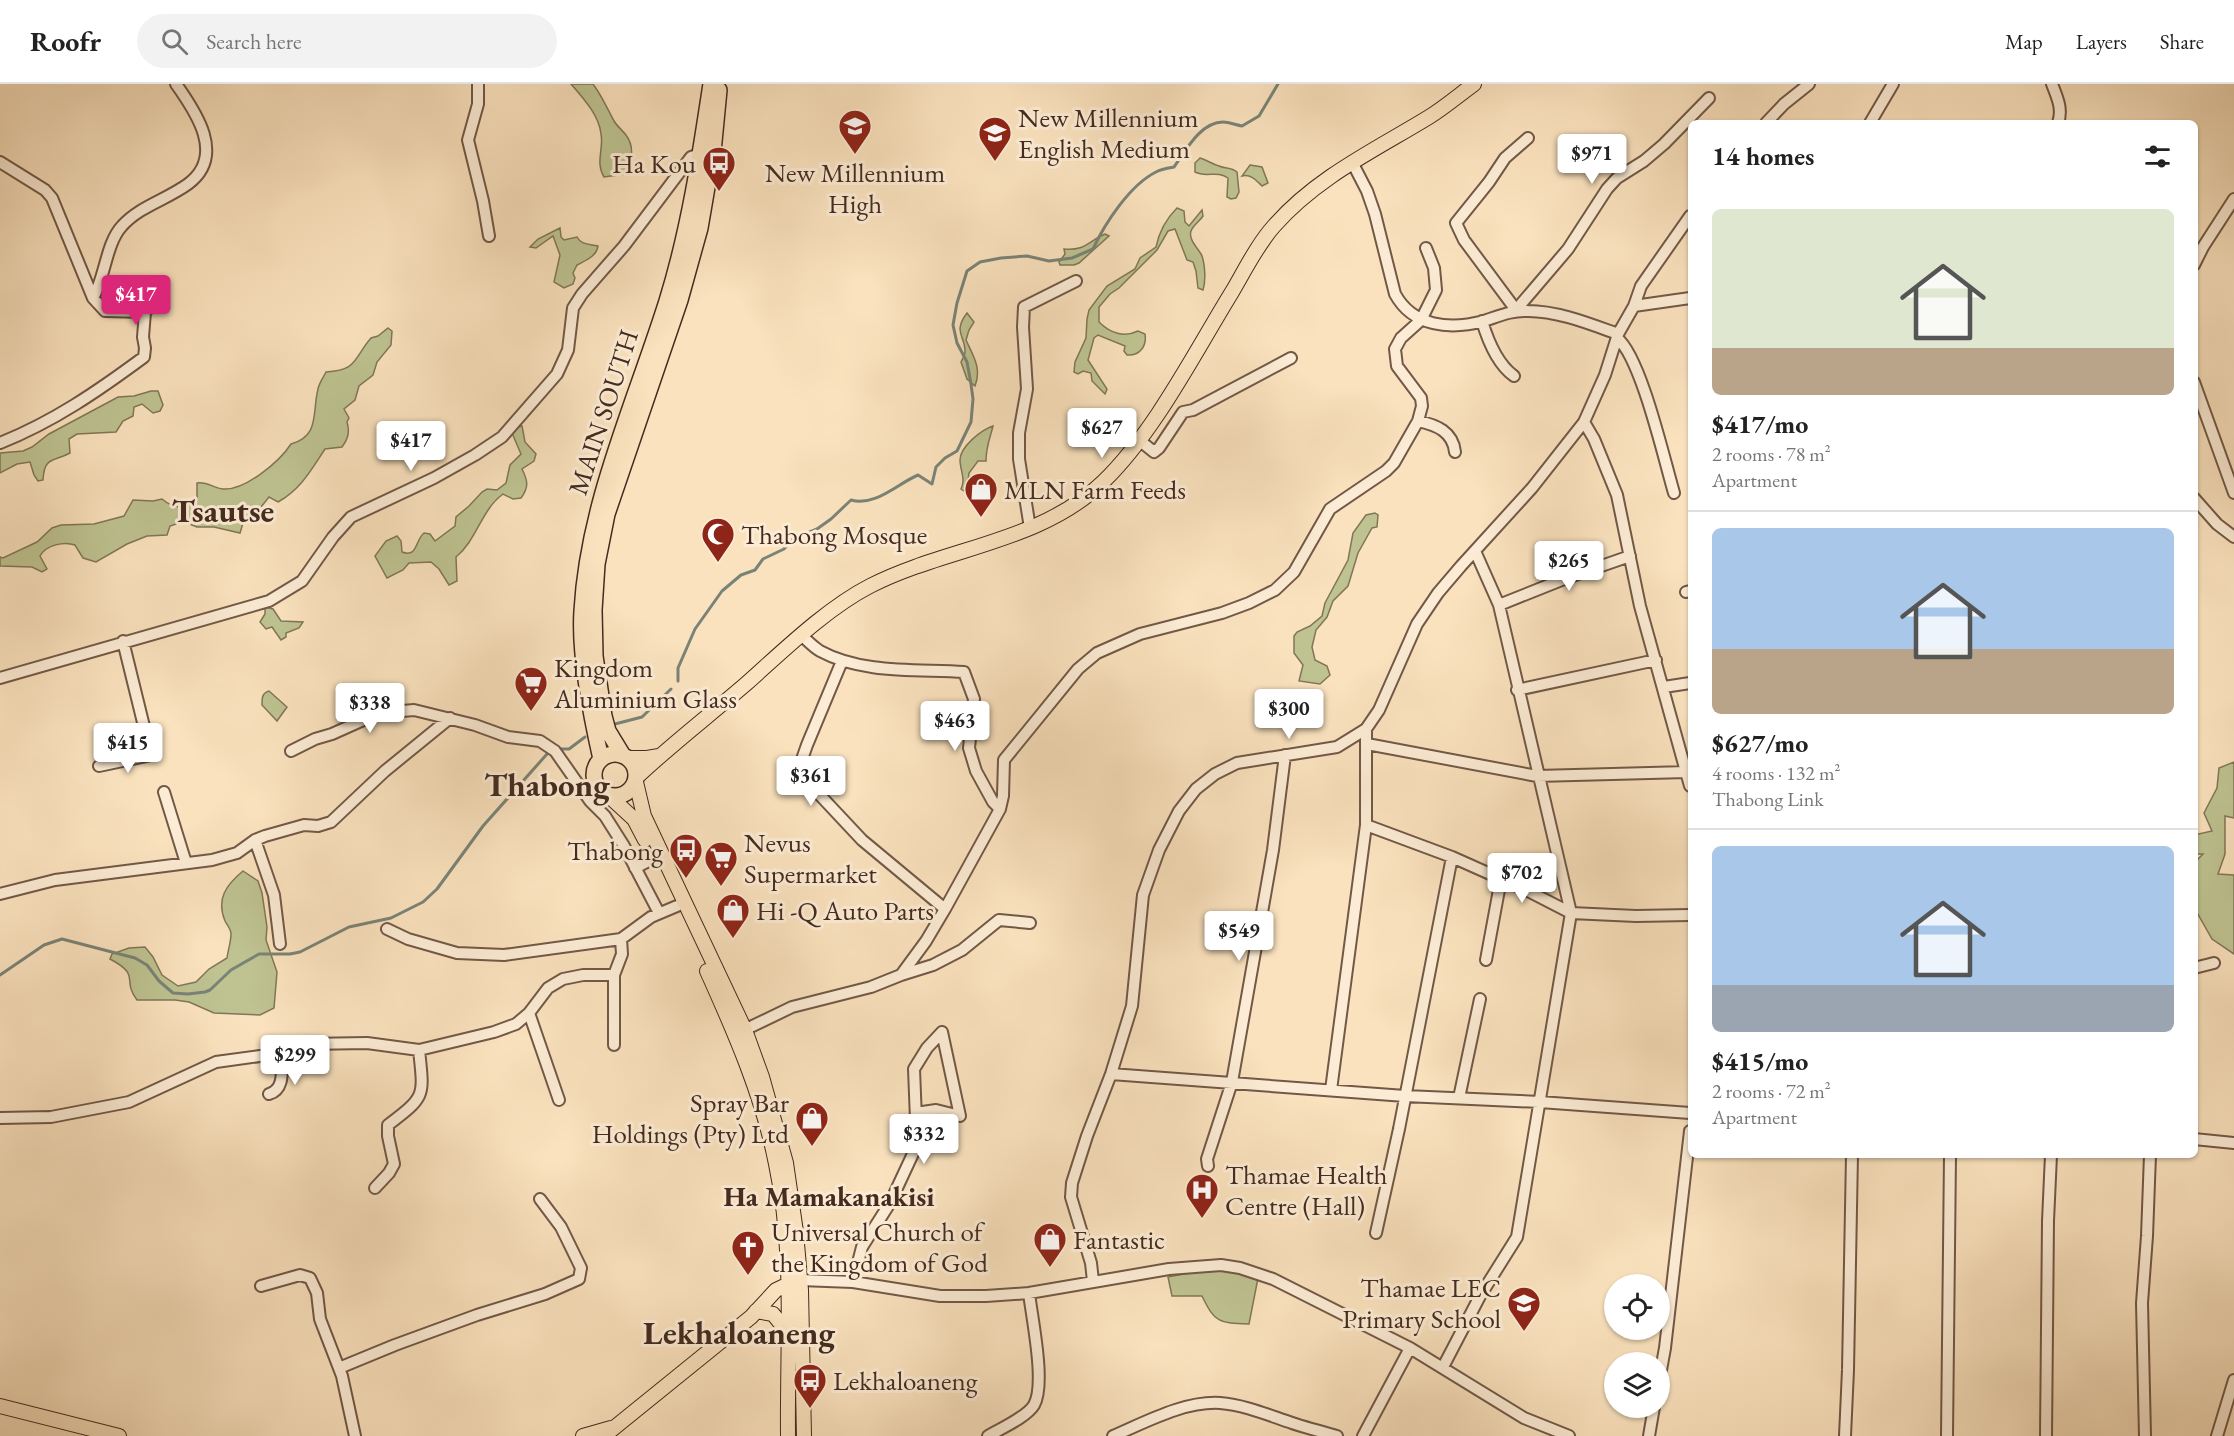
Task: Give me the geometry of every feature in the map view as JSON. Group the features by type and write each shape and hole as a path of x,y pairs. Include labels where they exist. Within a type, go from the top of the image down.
{"highway":[{"name":"MAIN SOUTH","path":"636,780 635,766 625,756 608,731 595,656 594,610 597,564 607,514 680,300 699,228 711,84"},
{"name":"MAIN SOUTH","path":"608,795 602,792 595,782 594,769 601,759 583,657 582,613 586,563 597,509 667,300 707,152 720,84"},
{"path":"601,759 611,754 625,756"},
{"path":"608,795 621,795 627,792 636,780"}],"main road":[{"path":"636,780 659,756 802,636 870,586 1030,528 1080,501 1104,481 1138,440 1174,387 1249,262 1273,227 1302,198 1352,162 1431,116 1474,84"},
{"path":"625,756 647,758 659,756"},
{"name":"MAIN SOUTH","path":"636,780 644,816 740,1032 776,1164 795,1281 804,1436"},
{"name":"MAIN SOUTH","path":"608,795 634,819 740,1032"},
{"path":"583,1436 608,1432 756,1311 777,1290 795,1281"},
{"name":"MAIN SOUTH","path":"788,1436 787,1378 795,1281"},
{"path":"756,1311 773,1314 789,1334"},
{"path":"0,1406 119,1436"}],"street":[{"path":"93,298 119,228 135,214 189,184 203,168 206,147 202,124 176,84"},
{"path":"478,84 478,104 468,140 485,208 489,236"},
{"path":"1769,120 1809,84"},
{"path":"1872,120 1893,84"},
{"path":"2052,84 2059,100 2059,120"},
{"path":"1516,310 1568,249 1606,189 1617,178 1644,161 1664,144 1709,98"},
{"path":"1516,310 1464,240 1456,223 1505,158 1528,138"},
{"path":"0,678 269,601 302,582 333,537 351,517 434,478 476,455 502,437 557,374 567,350 573,308 582,294 624,246 691,157 707,152"},
{"path":"0,162 45,190 52,198 93,298 105,311 149,308 143,337 144,357 101,390 65,412 35,428 0,442"},
{"path":"1352,162 1375,214 1395,294 1401,306 1409,314 1437,324 1458,325 1482,321 1516,310 1532,310 1559,316 1617,336 1624,343 1635,365 1674,493"},
{"path":"2198,257 2234,199"},
{"path":"1093,1281 1091,1263 1071,1197 1077,1165 1111,1074 1132,1006 1143,896 1159,850 1179,811 1196,789 1215,774 1237,763 1337,747 1366,729 1379,710 1416,624 1461,566 1532,488 1584,422 1605,375 1617,336 1634,306 1641,286 1688,219"},
{"path":"901,975 926,941 1000,809 1003,796 1004,760 1078,669 1097,653 1140,634 1222,613 1275,590 1294,572 1330,509 1386,471 1394,463 1418,421 1422,406 1421,398 1397,366 1395,349 1401,338 1421,320 1436,290 1434,268 1426,248"},
{"path":"1030,528 1019,459 1021,418 1027,389 1024,307 1076,281"},
{"path":"1634,306 1688,298"},
{"path":"1482,321 1492,347 1507,370 1514,376"},
{"path":"1138,440 1154,452 1183,412 1193,410 1290,358"},
{"path":"2198,393 2234,493"},
{"path":"1418,421 1436,427 1449,435 1454,442 1455,452"},
{"path":"1584,422 1594,439 1617,495 1640,606 1688,777"},
{"path":"2198,503 2217,524 2234,537"},
{"path":"1443,1367 1480,1296 1517,1238 1571,913 1537,776 1499,605 1475,551"},
{"path":"1499,605 1630,556"},
{"path":"802,636 817,650 842,661 874,667 964,672 974,699 969,748 976,771 993,802 1000,809"},
{"path":"99,766 151,755 123,641"},
{"path":"1518,690 1656,660"},
{"path":"842,661 803,755 800,765 802,776 862,840 945,909"},
{"path":"1664,687 1688,683"},
{"path":"291,751 379,714 414,710 450,718 508,737 540,741 555,751 590,801 604,816 659,914"},
{"path":"0,894 55,880 212,860 237,852 255,840 304,825 318,826 332,822 385,771 450,718"},
{"path":"1331,1090 1366,825 1366,729"},
{"path":"1367,744 1537,776 1687,772"},
{"path":"1208,1166 1207,1159 1232,1082 1273,850 1285,755"},
{"path":"164,792 186,863"},
{"path":"1366,825 1452,857 1571,913 1636,916 1688,915"},
{"path":"255,840 274,895 280,944"},
{"path":"1376,1233 1452,857"},
{"path":"635,868 654,858"},
{"path":"1486,960 1501,879"},
{"path":"387,929 408,939 457,953 504,955 621,939 651,917 677,906"},
{"path":"740,1032 792,1007 871,987 933,965 962,950 999,920 1030,923"},
{"path":"614,1045 614,975 622,954 621,939"},
{"path":"2198,967 2214,963"},
{"path":"0,1118 51,1117 106,1107 141,1098 216,1062 282,1053 307,1044 367,1043 419,1050 494,1032 516,1024 530,1013 548,988 563,979 583,975 614,975"},
{"path":"1459,1098 1480,999"},
{"path":"530,1013 560,1100"},
{"path":"853,1282 862,1247 890,1203 917,1145 914,1069 927,1048 942,1032 960,1116 936,1110 916,1113"},
{"path":"375,1188 394,1164 388,1125 417,1100 423,1088 419,1050"},
{"path":"269,1094 276,1092 280,1087 282,1053"},
{"path":"1111,1074 1405,1096 1540,1101 1688,1113"},
{"path":"2198,1139 2234,1143"},
{"path":"1664,1352 1688,1148"},
{"path":"1845,1436 1852,1158"},
{"path":"1947,1436 1950,1158"},
{"path":"2046,1436 2051,1158"},
{"path":"2145,1436 2142,1303 2150,1158"},
{"path":"339,1368 477,1314 545,1294 579,1279 581,1268 561,1227 540,1199"},
{"path":"795,1281 853,1282 940,1296 986,1296 1029,1293 1169,1269 1221,1265 1273,1280 1410,1348 1545,1432 1569,1436"},
{"path":"261,1286 300,1275 310,1278 317,1293 320,1319 339,1368 355,1436"},
{"path":"987,1436 1033,1407 1037,1397 1039,1380 1029,1293"},
{"path":"1363,1436 1410,1348"},
{"path":"2217,1436 2234,1380"},
{"path":"1113,1436 1192,1406 1220,1403 1260,1411 1337,1436"},
{"path":"1649,1436 1652,1418"}],"green space":[{"path":"571,84 593,84 614,121 629,140 631,154 625,174 604,177 600,166 602,140 600,127 590,107"},
{"path":"1200,158 1237,172 1239,192 1236,198 1227,197 1228,178 1195,172 1195,163"},
{"path":"1250,165 1262,167 1268,183 1262,186 1251,177 1242,176"},
{"path":"1177,208 1184,211 1185,222 1189,226 1202,210 1203,216 1190,234 1203,260 1205,278 1203,290 1198,288 1193,262 1187,260 1175,229 1168,231 1157,250 1099,307 1099,322 1108,329 1122,334 1138,331 1145,334 1141,350 1131,355 1127,355 1124,351 1125,346 1098,335 1094,338 1088,360 1107,389 1105,394 1092,381 1091,373 1074,372 1075,362 1086,338 1089,310 1107,286 1135,269 1140,258 1156,247 1164,226"},
{"path":"560,228 561,237 564,240 577,237 583,243 598,246 593,256 577,265 573,273 575,278 573,284 564,288 554,282 560,255 553,236 536,248 530,247 538,239"},
{"path":"1105,234 1109,236 1079,263 1060,265 1059,262 1065,254 1064,249 1077,249"},
{"path":"967,313 974,322 966,340 978,373 975,386 967,379 961,362 965,347 960,325"},
{"path":"388,328 392,331 391,345 377,362 373,375 359,386 355,400 344,409 349,418 347,438 342,447 325,449 299,485 278,502 269,497 257,512 243,523 240,533 179,523 170,526 167,535 147,536 127,544 96,562 83,558 75,545 66,543 43,552 40,556 47,569 42,572 32,567 0,566 0,557 3,558 37,542 52,528 61,525 94,524 124,516 133,500 162,499 171,505 183,507 197,501 197,483 223,489 232,488 261,474 291,444 307,435 311,429 316,398 326,372 350,366 371,338 378,336"},
{"path":"158,391 163,405 160,411 153,413 142,404 134,407 133,416 123,421 116,432 77,434 69,439 70,453 51,461 45,467 43,480 38,481 30,462 17,464 0,473 0,453 23,451 32,447 49,434 118,397 134,396"},
{"path":"522,426 525,442 536,454 534,461 522,469 526,481 525,491 521,498 513,499 503,494 489,508 469,542 456,557 457,581 449,585 439,569 431,562 409,563 403,570 387,578 375,556 386,541 397,536 401,541 402,552 411,553 424,533 430,534 435,541 455,526 456,517 482,492 487,489 497,490 506,483 510,465 521,454 512,433"},
{"path":"993,426 986,461 978,461 969,473 964,491 961,489 963,482 960,464 963,450 983,431"},
{"path":"1375,513 1378,515 1377,527 1372,528 1358,553 1348,586 1333,601 1327,617 1316,630 1312,647 1315,660 1327,666 1330,675 1320,684 1299,681 1303,665 1294,653 1294,636 1322,616 1325,603 1348,560 1353,533 1366,515"},
{"path":"265,607 273,609 281,621 303,622 299,628 286,633 286,637 281,640 272,627 266,629 260,622 265,614"},
{"path":"269,691 287,707 277,721 262,705 263,696"},
{"path":"2234,762 2234,818 2225,816 2225,854 2218,874 2234,875 2234,954 2212,939 2198,914 2198,859 2203,854 2198,854 2198,834 2212,831 2204,813 2217,788 2219,768"},
{"path":"243,871 258,881 262,893 267,927 266,940 277,972 274,1008 260,1015 214,1013 189,1002 137,1000 128,974 110,959 112,954 129,948 145,947 162,975 178,986 196,982 209,969 227,958 231,934 222,913 222,899 227,887"},
{"path":"1204,1270 1227,1271 1258,1278 1249,1324 1219,1320 1211,1312 1202,1296 1172,1296 1168,1277"}],"waterway":[{"path":"678,681 678,668 695,629 722,591 741,575 755,570 763,559 784,549 793,539 817,529 851,500 877,498 918,475 932,484 936,467 957,451 971,422 973,399 967,362 957,343 953,325 967,271 980,262 1001,258 1027,256 1049,261 1072,258 1093,249 1111,217 1137,186 1158,171 1174,167 1194,139 1207,127 1223,122 1242,126 1259,116 1278,84"},
{"path":"615,724 642,717 671,689"},
{"path":"561,749 569,749 585,737"},
{"path":"0,975 44,945 62,939 135,958 147,965 159,981 173,993 205,992 231,970 259,954 300,952 349,927 391,918 423,902 437,889 483,826 547,754"}],"place":[{"name":"New Millennium High","path":"855,155"},
{"name":"New Millennium English Medium","path":"995,162"},
{"name":"Ha Kou","path":"719,192"},
{"name":"MLN Farm Feeds","path":"981,518"},
{"name":"Thabong Mosque","path":"718,563"},
{"name":"Kingdom Aluminium Glass","path":"531,712"},
{"name":"Thabong","path":"686,879"},
{"name":"Nevus Supermarket","path":"721,887"},
{"name":"Hi -Q Auto Parts","path":"733,939"},
{"name":"Spray Bar Holdings (Pty) Ltd","path":"812,1147"},
{"name":"Thamae Health Centre (Hall)","path":"1202,1219"},
{"name":"Fantastic","path":"1050,1268"},
{"name":"Universal Church of the Kingdom of God","path":"748,1276"},
{"name":"Thamae LEC Primary School","path":"1524,1332"},
{"name":"Lekhaloaneng","path":"810,1409"}],"district":[{"name":"Tsautse","path":"223,510"},
{"name":"Thabong","path":"547,784"},
{"name":"Ha Mamakanakisi","path":"829,1196"},
{"name":"Lekhaloaneng","path":"739,1332"}]}
